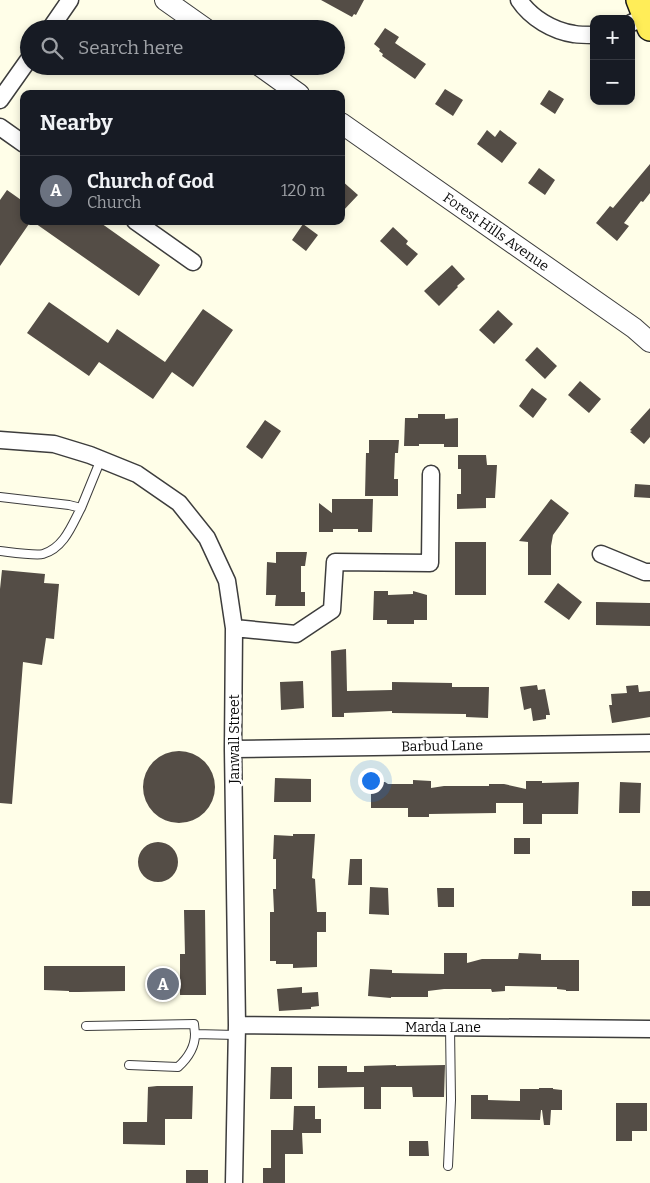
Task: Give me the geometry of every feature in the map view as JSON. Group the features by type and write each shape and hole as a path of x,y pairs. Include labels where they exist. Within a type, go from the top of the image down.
{"street":[{"path":"56,20 70,0"},
{"path":"165,0 193,20"},
{"path":"519,0 538,19 550,27 574,34 590,35"},
{"path":"0,100 20,72"},
{"path":"273,75 293,90"},
{"name":"Forest Hills Avenue","path":"345,126 634,328 650,342"},
{"path":"0,127 20,141"},
{"path":"141,225 193,262"},
{"name":"Janwall Street","path":"0,440 54,444 100,459 136,474 179,503 207,538 227,581 234,628 237,1030 234,1183"},
{"path":"234,628 296,634 332,610 335,562 430,564 431,474"},
{"path":"601,554 645,572 650,572"},
{"name":"Barbud Lane","path":"234,749 650,743"},
{"name":"Marda Lane","path":"237,1030 450,1027 650,1029"}],"lane":[{"path":"0,551 42,554 58,546 66,537 81,508 100,459"},
{"path":"0,497 81,508"},
{"name":"Marda Lane","path":"86,1026 194,1024 195,1034 237,1030"},
{"path":"448,1166 451,1100 450,1027"},
{"path":"129,1065 178,1067 187,1059 195,1041 195,1034"}],"building":[{"path":"321,0 364,0 356,15 354,14 352,17"},
{"path":"385,28 399,37 395,43 426,64 415,79 382,56 383,54 379,51 380,49 374,44"},
{"path":"445,89 463,100 453,116 435,104"},
{"path":"549,90 564,99 555,114 540,104"},
{"path":"487,130 495,137 500,130 517,143 502,163 477,144"},
{"path":"650,164 650,193 643,202 641,201 624,223 629,226 617,241 596,223 610,206 613,208"},
{"path":"539,168 555,180 545,195 528,183"},
{"path":"345,184 358,195 345,209"},
{"path":"7,190 20,199 20,225 28,225 0,266 0,200"},
{"path":"38,225 104,225 160,265 139,296"},
{"path":"302,225 318,235 306,251 292,240"},
{"path":"393,227 408,241 406,244 418,254 407,266 380,241"},
{"path":"452,265 465,279 439,306 424,291"},
{"path":"49,302 108,343 117,329 165,362 203,309 233,330 193,387 172,372 153,399 99,362 89,376 27,333"},
{"path":"498,310 513,324 494,344 479,330"},
{"path":"537,347 557,366 545,379 525,360"},
{"path":"580,381 601,399 589,413 568,395"},
{"path":"532,388 547,399 533,418 519,406"},
{"path":"650,408 650,437 644,444 630,430"},
{"path":"418,414 445,414 445,419 458,418 458,447 444,447 444,444 404,446 405,418 418,418"},
{"path":"265,420 281,431 262,459 246,447"},
{"path":"369,440 399,440 398,453 395,453 394,479 398,479 398,496 365,496 366,453 369,453"},
{"path":"458,455 486,455 487,465 497,465 495,498 486,498 486,508 457,509 457,494 461,494 461,469 458,469"},
{"path":"635,484 650,485 650,498 634,497"},
{"path":"332,499 373,499 372,532 358,532 358,529 333,529 333,532 319,532 319,503 332,513"},
{"path":"551,499 569,513 553,535 551,575 528,575 528,542 519,541"},
{"path":"455,542 486,542 486,595 455,595"},
{"path":"276,552 307,552 305,566 301,566 301,592 305,592 305,606 275,606 276,595 266,595 267,562 276,563"},
{"path":"2,570 45,574 44,583 59,584 54,639 46,638 42,665 23,662 12,804 0,803 0,589"},
{"path":"558,583 582,602 569,620 544,602"},
{"path":"374,591 388,591 388,595 413,594 413,591 427,595 427,620 414,620 414,624 387,624 387,620 373,620"},
{"path":"596,602 650,603 650,626 596,625"},
{"path":"346,649 347,691 392,690 392,682 452,683 452,687 489,687 488,718 466,717 466,714 392,713 392,711 344,713 344,717 332,717 331,651"},
{"path":"303,681 304,708 281,710 280,682"},
{"path":"537,685 538,690 545,689 550,715 546,715 546,719 533,721 531,708 524,710 520,687"},
{"path":"638,685 639,692 650,691 650,717 612,723 609,705 612,705 611,694 627,693 626,686"},
{"path":"179,751 199,757 209,767 215,787 209,807 199,817 179,823 159,817 149,807 143,787 149,767 159,757"},
{"path":"275,778 311,779 311,802 274,802"},
{"path":"413,780 431,781 431,788 504,784 526,789 526,781 542,781 542,783 579,782 578,814 542,814 542,824 523,824 523,803 496,803 496,813 429,814 429,817 408,817 408,808 371,808 371,782 413,784"},
{"path":"620,782 641,783 640,813 619,813"},
{"path":"293,834 315,834 312,878 315,879 317,912 326,912 326,932 317,932 317,967 293,968 293,964 276,964 276,961 270,961 270,912 274,912 273,889 276,889 276,859 273,859 274,835 293,836"},
{"path":"514,838 530,838 530,854 514,854"},
{"path":"158,842 172,848 178,862 172,876 158,882 144,876 138,862 144,848"},
{"path":"350,859 362,859 362,885 348,885"},
{"path":"370,887 388,888 389,915 369,914"},
{"path":"437,888 454,888 454,907 438,907"},
{"path":"632,891 650,891 650,906 632,906"},
{"path":"184,910 205,910 206,995 180,995 180,954 185,954"},
{"path":"444,953 467,953 467,963 482,959 518,959 519,953 541,954 541,960 579,960 579,991 566,991 557,989 557,987 505,986 505,991 492,992 491,989 428,991 428,997 391,998 368,996 370,969 392,970 392,973 444,974"},
{"path":"44,966 125,966 125,991 69,992 44,990"},
{"path":"302,987 302,993 318,992 319,1006 311,1007 311,1009 279,1011 277,989"},
{"path":"445,1065 444,1097 413,1097 412,1087 381,1087 381,1109 364,1109 364,1087 318,1088 318,1066 347,1066 347,1072 364,1072 364,1066"},
{"path":"271,1067 292,1067 292,1099 270,1099"},
{"path":"193,1086 192,1119 165,1119 165,1145 123,1144 123,1122 147,1122 148,1087"},
{"path":"520,1089 562,1090 562,1110 551,1110 550,1125 544,1125 542,1110 540,1120 471,1119 471,1095 488,1095 488,1100 520,1101"},
{"path":"616,1103 647,1103 647,1131 632,1131 632,1141 616,1141"},
{"path":"294,1106 315,1106 315,1119 321,1119 321,1133 302,1133 303,1154 285,1154 285,1183 263,1183 263,1168 271,1168 271,1130 293,1130"},
{"path":"409,1141 428,1141 429,1156 409,1156"},
{"path":"186,1170 208,1170 208,1183 186,1183"}],"place":[{"name":"Church of God","path":"163,984"}]}
